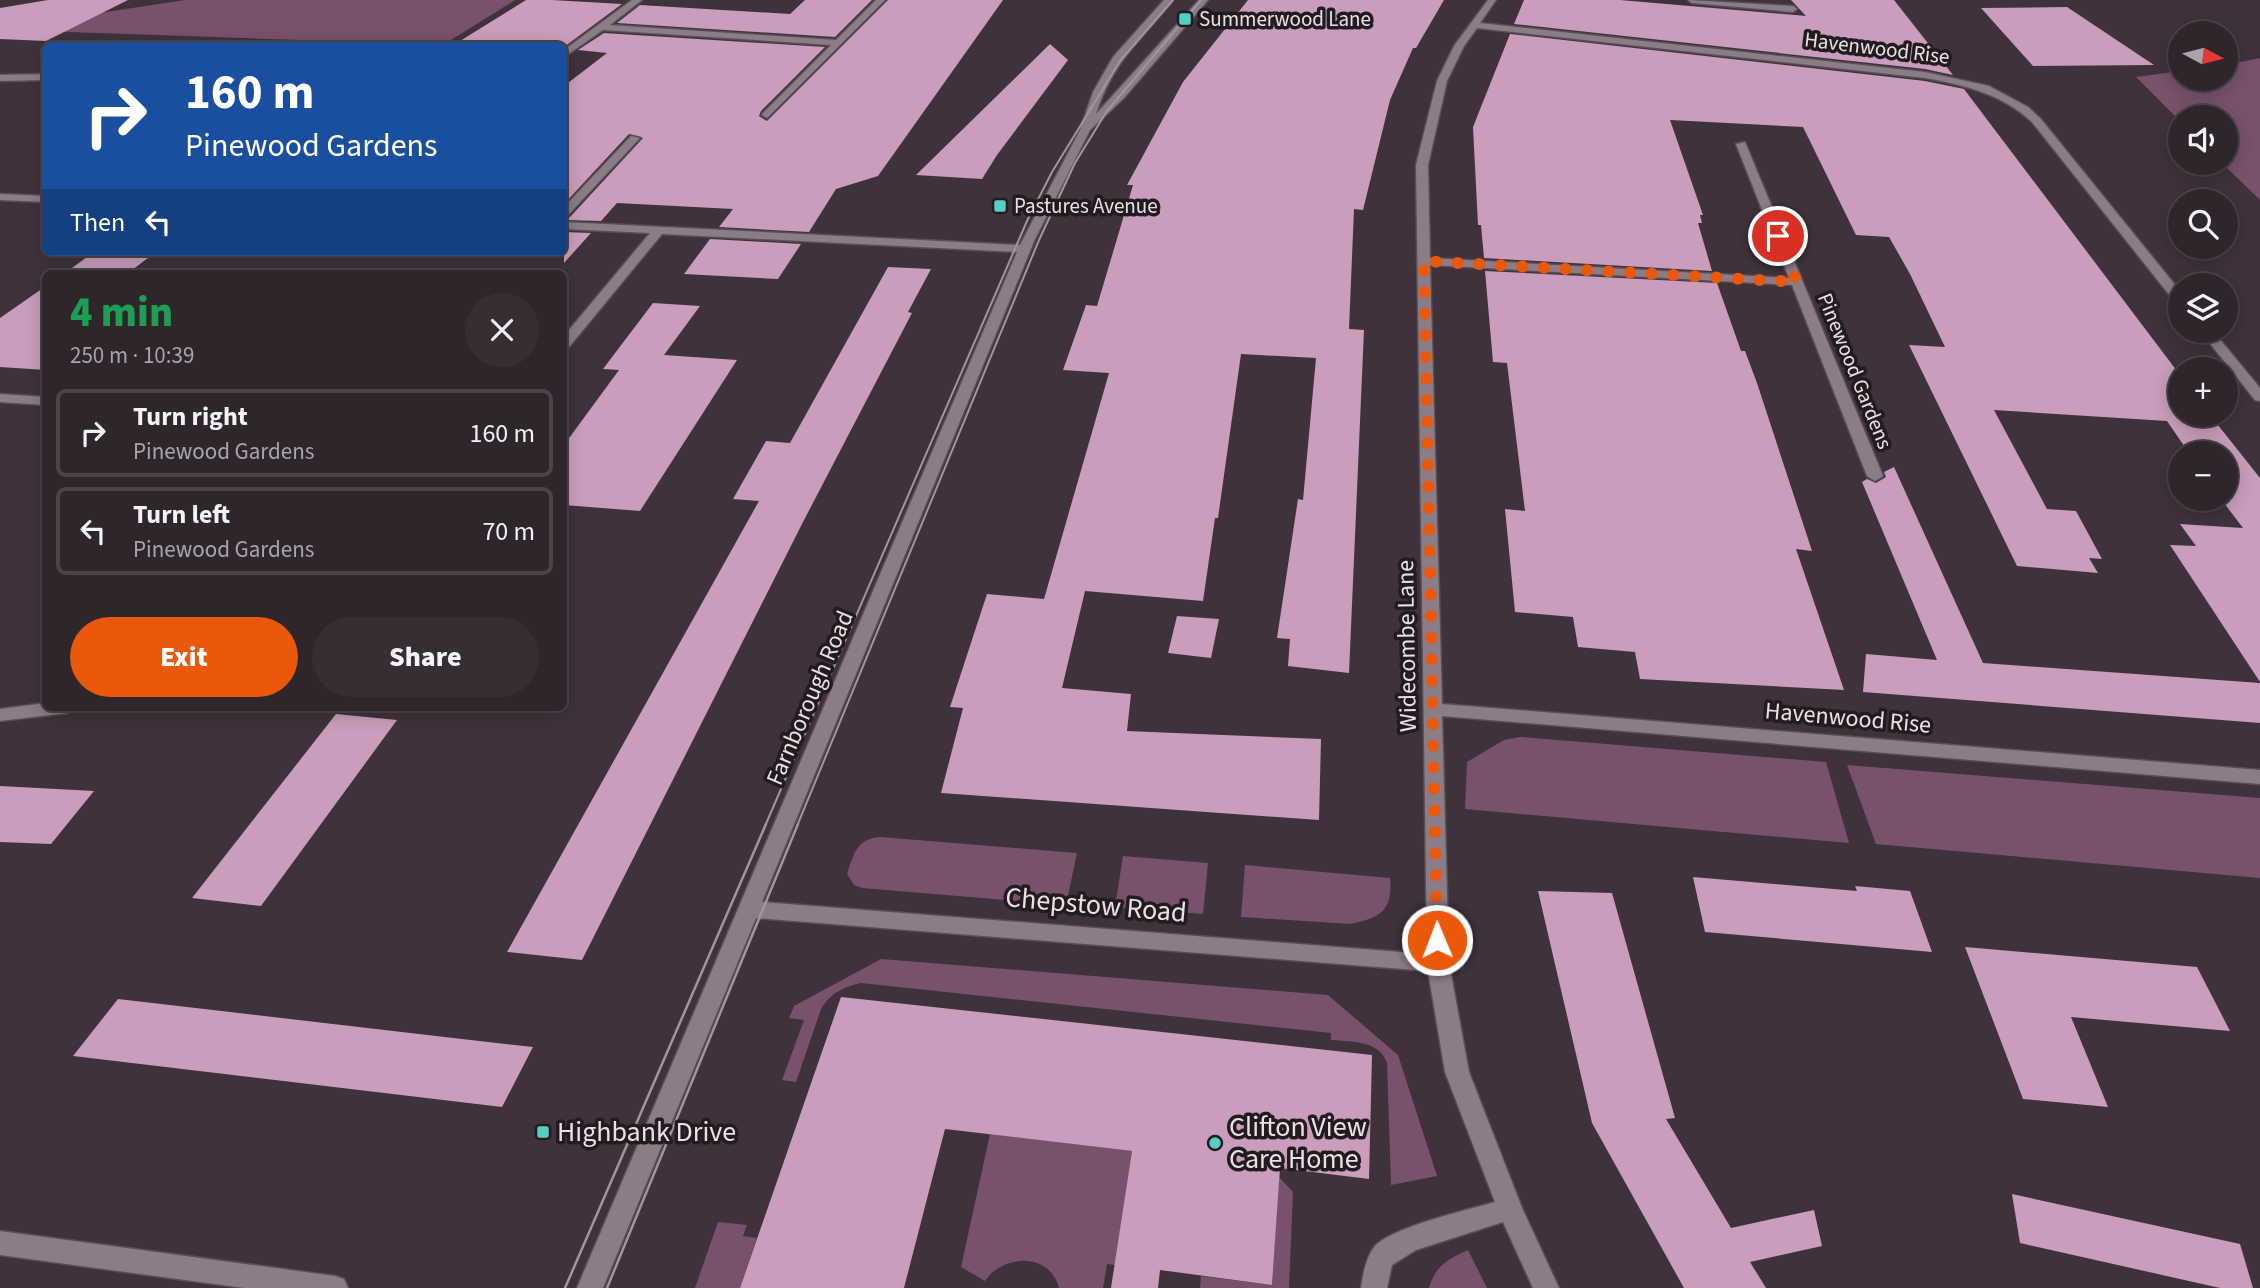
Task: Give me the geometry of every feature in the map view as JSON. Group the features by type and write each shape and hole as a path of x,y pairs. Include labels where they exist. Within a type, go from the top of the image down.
{"street":[{"path":"567,52 638,0"},
{"path":"766,115 881,0"},
{"name":"Farnborough Road","path":"590,1288 1026,249 1085,130 1098,92 1118,57 1169,0"},
{"name":"Farnborough Road","path":"1085,130 1120,96 1204,0"},
{"name":"Widecombe Lane","path":"1492,0 1459,46 1442,81 1422,165 1438,963 1457,1072 1510,1209 1546,1288"},
{"path":"1692,0 1743,2 1793,9"},
{"name":"Havenwood Rise","path":"1474,25 1925,75 1989,89 2012,99 2036,120 2168,284"},
{"path":"601,27 838,43"},
{"path":"0,78 42,77"},
{"path":"567,210 635,138"},
{"name":"Pinewood Gardens","path":"1741,144 1875,476"},
{"path":"3,203 23,198 42,199"},
{"path":"567,225 1026,249"},
{"path":"567,340 659,230"},
{"name":"Pinewood Gardens","path":"1424,261 1797,282"},
{"path":"2216,343 2260,397"},
{"path":"0,398 42,401"},
{"name":"Havenwood Rise","path":"1433,709 2260,777"},
{"path":"0,715 42,710"},
{"name":"Chepstow Road","path":"749,909 1438,963"},
{"path":"1374,1288 1377,1267 1387,1251 1510,1209"},
{"path":"0,1243 335,1288"}],"shaded area":[{"path":"185,0 515,0 448,42 357,42 41,31 34,23"},
{"path":"2260,58 2260,200 2234,175 2238,175 2238,105 2168,105 2168,109 2136,77 2168,73 2168,91 2238,91 2238,63"},
{"path":"1520,737 1826,762 1849,843 1465,809 1467,762 1504,740"},
{"path":"1847,765 2260,798 2260,878 1876,844"},
{"path":"880,837 1077,853 1066,905 862,888 854,885 847,874 854,854 861,844"},
{"path":"1123,856 1208,863 1203,914 1115,907"},
{"path":"1245,865 1390,878 1389,898 1383,911 1377,915 1350,924 1241,917"},
{"path":"881,959 1328,995 1398,1055 1437,1176 1391,1185 1387,1063 1383,1055 1371,1046 1331,1040 1331,1033 861,983 838,992 825,1003 796,1082 782,1080 804,1020 789,1018 794,1006"},
{"path":"990,1134 1132,1151 1115,1265 1107,1264 1103,1288 1059,1288 1054,1276 1046,1268 1025,1261 1003,1266 985,1281 961,1267"},
{"path":"1279,1177 1293,1192 1289,1288 1200,1288 1201,1276 1272,1285"},
{"path":"718,1222 747,1225 743,1236 757,1238 740,1288 695,1288"},
{"path":"1468,1250 1487,1288 1429,1288 1443,1264"}],"building":[{"path":"48,0 128,0 46,41 0,39 0,8"},
{"path":"526,0 622,4 567,45 567,42 460,41"},
{"path":"805,0 872,0 835,37 617,23 640,5 790,14"},
{"path":"888,0 1003,0 878,176 836,189 809,232 719,227 733,209 617,203 601,221 567,220 643,138 629,134 567,201 567,84 607,53 578,50 604,33 825,47 761,111 759,116 767,121"},
{"path":"1248,0 1444,0 1416,48 1413,48 1390,100 1363,210 1354,209 1349,329 1364,330 1349,673 1288,666 1290,639 1277,638 1298,499 1303,500 1316,358 1241,354 1218,518 1215,518 1203,601 1085,591 1062,688 1131,694 1127,731 1321,739 1319,820 941,793 963,708 950,707 987,594 1044,599 1109,373 1063,370 1086,305 1097,306 1133,185 1127,185 1183,82"},
{"path":"1524,0 1620,0 1806,16 1791,0 1894,0 1953,75 1925,69 1514,24"},
{"path":"2067,7 2154,65 2033,66 1981,8"},
{"path":"1510,34 1925,81 1964,89 2168,359 2168,422 1994,410 2047,509 2076,511 2102,559 2089,558 2098,573 2017,566 1909,345 1945,347 1910,274 1889,237 1856,235 1803,127 1670,120 1703,215 1700,215 1702,223 1698,223 1712,271 1484,258 1481,225 1478,225 1473,127"},
{"path":"1050,44 1068,60 982,179 916,175"},
{"path":"567,232 591,233 564,263 564,256 567,256"},
{"path":"710,239 801,244 778,279 684,274"},
{"path":"88,256 151,256 132,270 69,270"},
{"path":"888,267 931,269 908,312 912,313 803,522 582,960 507,952 759,501 733,499 766,441 790,443"},
{"path":"1485,271 1717,283 1741,351 1745,351 1757,383 1812,551 1796,549 1844,690 1640,679 1635,652 1578,647 1573,617 1515,612 1505,509 1525,511 1507,363 1493,362"},
{"path":"42,289 42,370 0,367 0,318"},
{"path":"653,303 700,306 664,355 737,360 640,511 567,505 567,441 619,370 603,369"},
{"path":"2171,427 2220,427 2231,441 2181,441"},
{"path":"2238,450 2260,478 2260,682 2170,545 2196,546 2180,524 2243,528 2230,511 2238,511"},
{"path":"1894,467 1983,663 2260,683 2260,723 1863,692 1866,654 1937,660 1862,482 1867,479 1876,483 1886,477 1884,472"},
{"path":"1177,616 1219,619 1211,658 1168,653"},
{"path":"336,714 397,720 261,906 192,898"},
{"path":"0,786 94,791 51,844 0,842"},
{"path":"1693,877 1857,891 1855,886 1910,891 1932,952 1705,932"},
{"path":"1538,891 1612,893 1675,1118 1666,1119 1731,1228 1814,1210 1822,1246 1750,1262 1766,1288 1684,1288 1592,1123"},
{"path":"1965,947 2197,967 2230,1031 2071,1017 2108,1107 2023,1099"},
{"name":"Clifton View Care Home","path":"841,997 1372,1055 1369,1179 1280,1168 1272,1285 1160,1270 1158,1288 1111,1288 1132,1151 945,1129 904,1288 740,1288"},
{"path":"118,999 533,1047 502,1107 73,1056"},
{"path":"2012,1194 2240,1244 2253,1288 2220,1288 2020,1243"}],"tram line":[{"path":"765,826 1027,221 1052,172 1120,61 1173,0"},
{"path":"797,826 1039,240 1075,163 1107,111 1201,0"},
{"path":"565,1288 766,824"},
{"path":"607,1288 798,824"}],"place":[{"name":"Summerwood Lane","path":"1185,19"},
{"name":"Pastures Avenue","path":"1000,206"},
{"name":"Highbank Drive","path":"543,1132"},
{"name":"Clifton View Care Home","path":"1215,1143"}],"route":[{"path":"1437,940 1424,261 1797,282 1778,236"}]}
